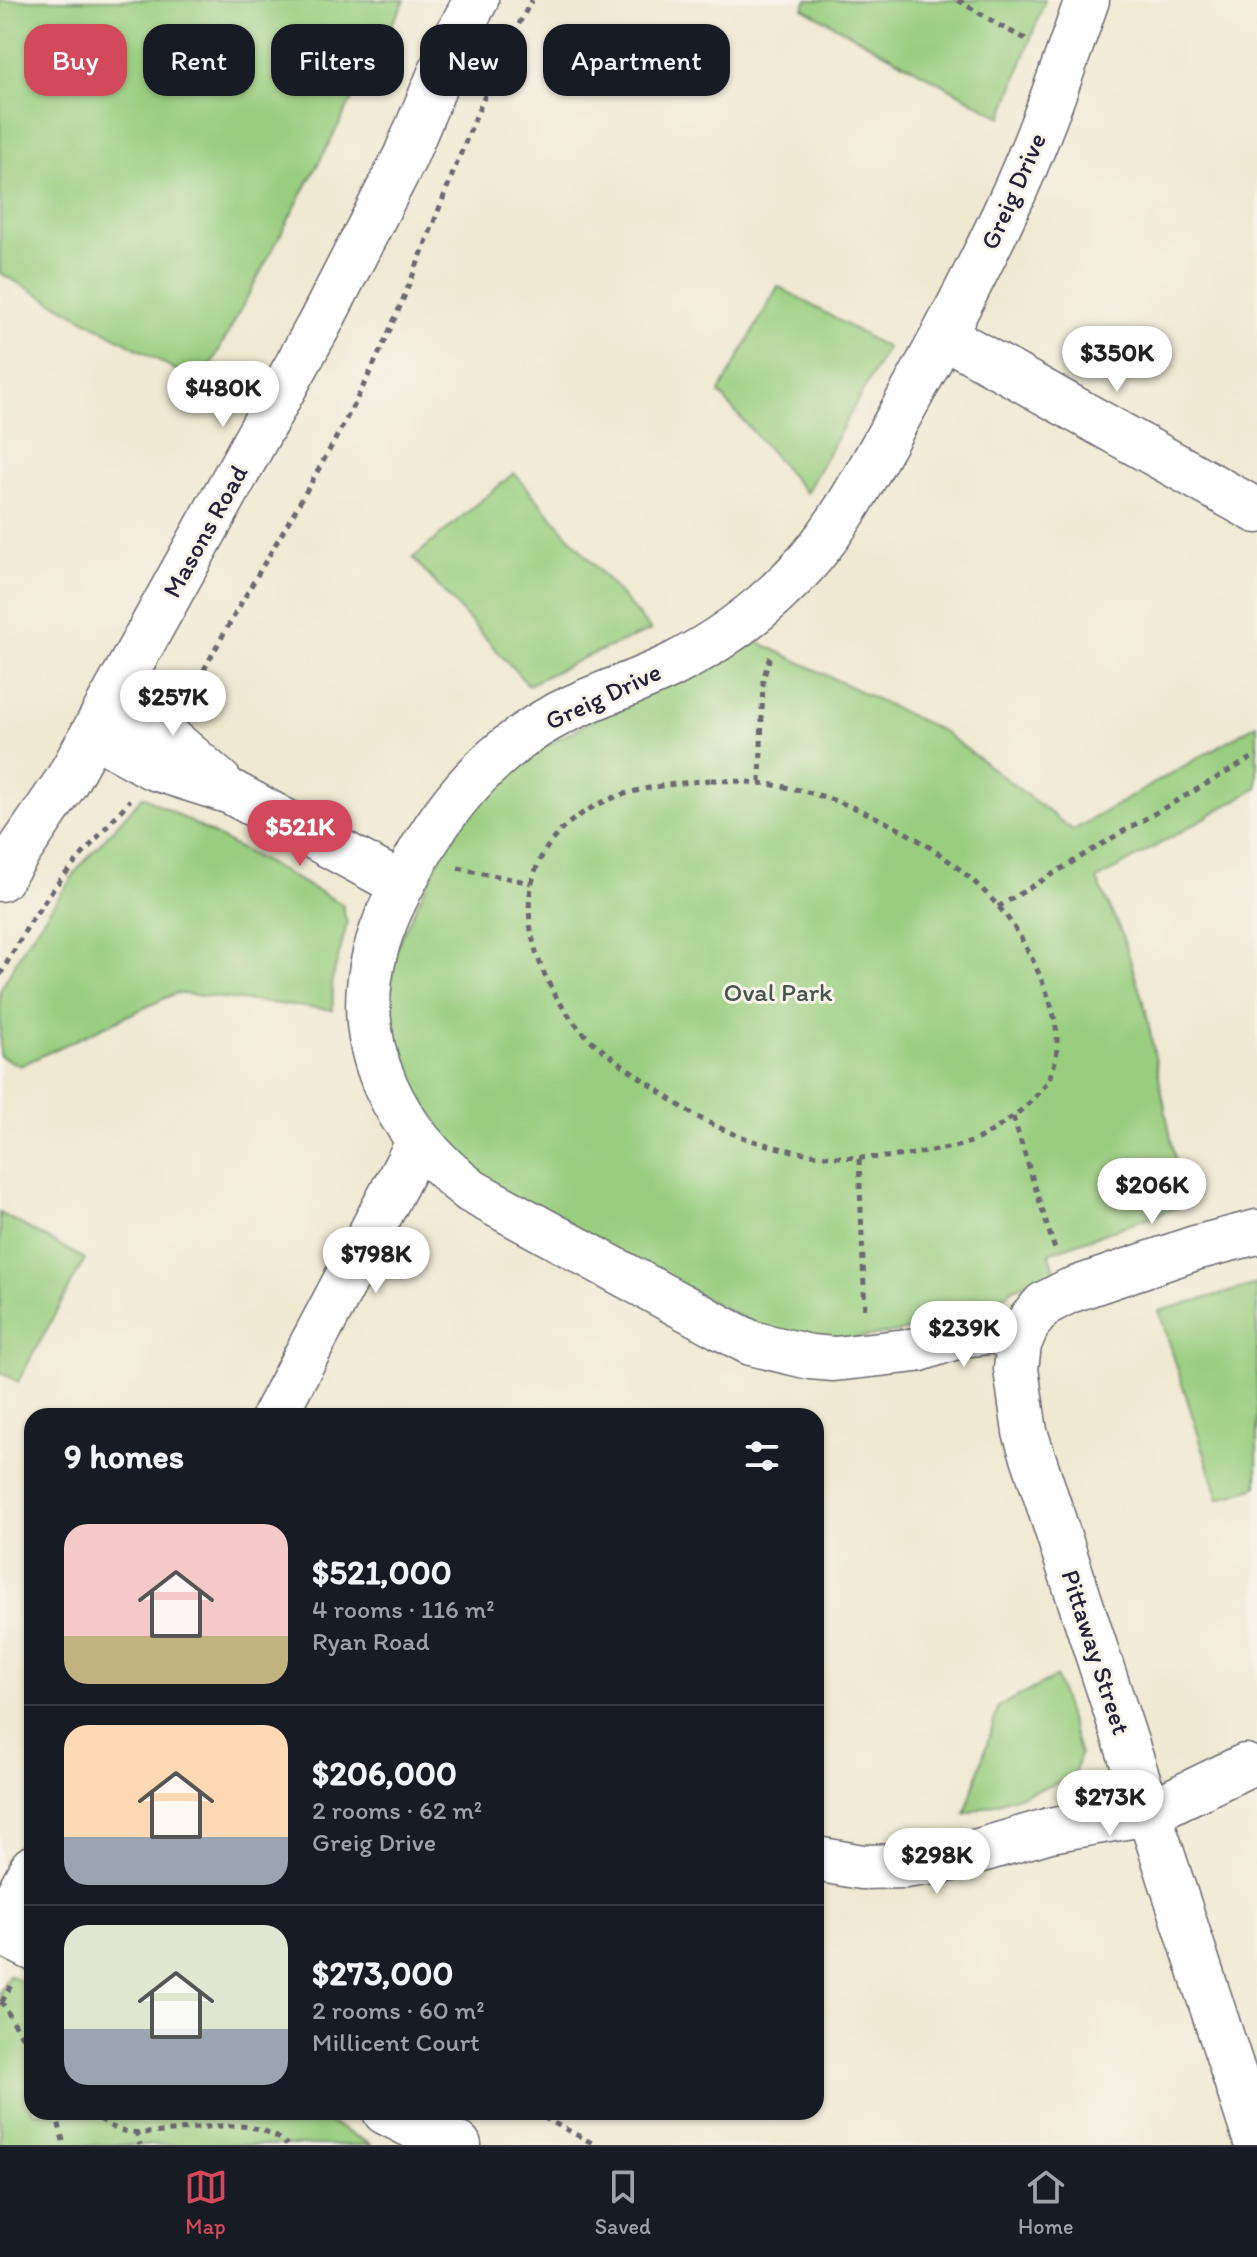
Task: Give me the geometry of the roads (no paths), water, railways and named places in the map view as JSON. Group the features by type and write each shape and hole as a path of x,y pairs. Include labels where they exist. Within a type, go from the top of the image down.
{"street":[{"name":"Masons Road","path":"0,879 31,836 102,719 345,275 405,157 451,47 476,0"},
{"name":"Greig Drive","path":"1003,1344 962,1335 917,1350 834,1359 810,1357 751,1343 471,1191 443,1169 418,1143 397,1110 380,1073 371,1034 368,994 374,954 387,914 411,867 470,781 528,732 567,709 669,667 743,622 774,596 810,558 845,511 944,336 1006,210 1028,161 1087,0"},
{"path":"944,336 1257,511"},
{"path":"102,719 231,792 411,867"},
{"path":"278,1408 418,1143"},
{"path":"1003,1344 1028,1323 1044,1304 1069,1291 1195,1248 1257,1232"},
{"name":"Pittaway Street","path":"1003,1344 1016,1369 1025,1432 1257,2145"},
{"path":"824,1860 862,1867 905,1866 947,1860 1050,1830 1251,1764"},
{"path":"24,1884 0,1930 24,1944"},
{"path":"401,2120 436,2138 459,2145"}],"park label":[{"name":"Oval Park","path":"778,992"}]}
